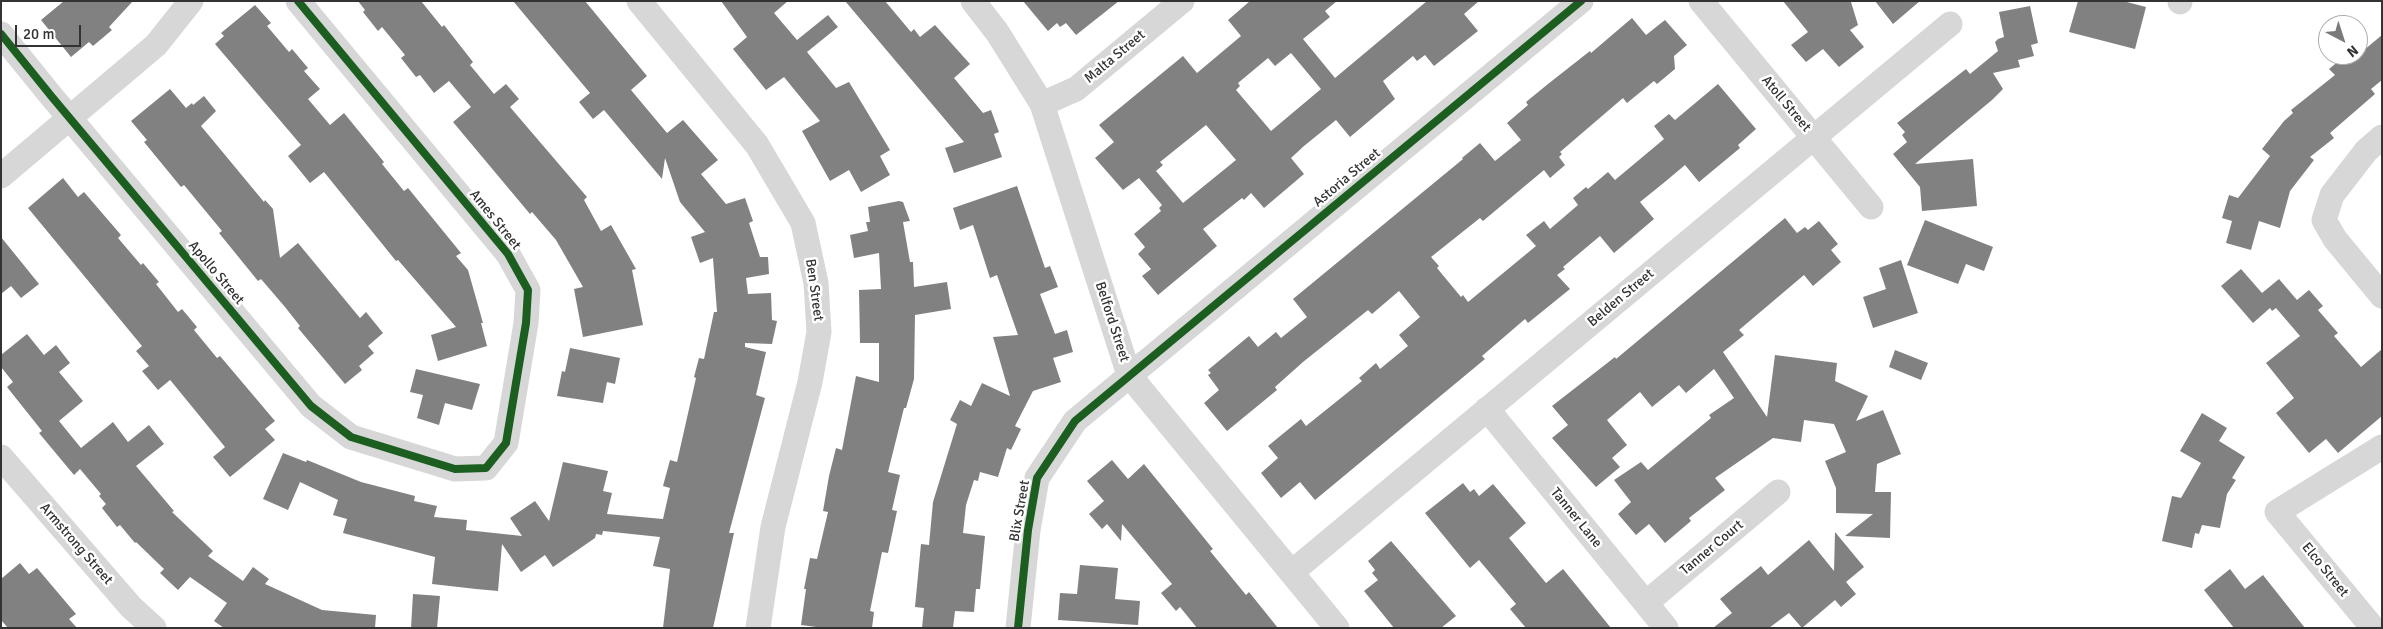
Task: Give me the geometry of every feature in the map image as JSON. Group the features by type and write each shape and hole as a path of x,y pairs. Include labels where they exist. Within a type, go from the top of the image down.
{"street":[{"path":"1,176 71,119 156,45 191,1"},
{"name":"Ames Street","path":"298,1 508,254 528,290 526,323 506,443 486,468 455,469"},
{"name":"Ben Street","path":"639,1 757,145 803,223 816,283 820,332 810,382 773,527 758,628"},
{"name":"Belford Street","path":"973,1 997,32 1042,104 1129,375 1337,628"},
{"name":"Malta Street","path":"1042,104 1076,89 1182,1"},
{"name":"Astoria Street","path":"1129,375 1581,1"},
{"name":"Atoll Street","path":"1701,1 1871,207"},
{"name":"Belden Street","path":"1292,572 1950,24"},
{"name":"Apollo Street","path":"1,34 311,406 351,437 455,469"},
{"path":"2382,137 2366,151 2332,195 2324,220 2335,240 2382,296"},
{"name":"Blix Street","path":"1018,628 1028,530 1037,478 1075,421 1129,375"},
{"name":"Tanner Lane","path":"1487,409 1666,628"},
{"name":"Elco Street","path":"2373,628 2277,512 2382,447"},
{"name":"Armstrong Street","path":"1,457 119,594 154,628"},
{"name":"Tanner Court","path":"1646,603 1778,492"}],"building":[{"path":"64,1 133,1 109,27 112,30 93,46 89,42 71,57 41,20"},
{"path":"358,1 421,1 442,27 444,25 473,62 470,65 494,94 506,84 519,99 510,107 587,197 584,200 601,231 611,225 636,269 632,270 643,325 583,337 574,289 583,287 556,240 532,212 530,214 453,122 471,107 449,81 434,93 420,75 416,77 401,58 405,55 382,27 378,31 363,12 365,10"},
{"path":"513,1 585,1 647,76 631,90 667,133 683,120 718,160 701,174 726,204 745,198 753,221 749,223 760,257 768,257 769,274 746,278 748,294 771,293 772,320 777,321 772,344 745,343 745,347 766,352 756,395 765,398 729,533 734,533 713,628 663,628 670,569 653,566 660,537 603,531 602,535 596,534 595,538 553,567 545,555 521,572 502,544 498,591 476,589 432,584 435,557 343,533 347,519 333,515 338,500 300,482 288,510 263,499 283,453 306,462 307,460 361,482 415,496 414,501 437,506 434,517 467,520 466,530 522,536 510,518 535,501 549,521 563,462 608,471 603,491 612,493 607,514 663,519 670,488 663,486 670,460 677,462 699,358 704,359 714,312 717,312 713,258 700,263 691,237 705,232 680,202 665,158 662,179 604,110 593,119 579,102 590,93"},
{"path":"721,1 788,1 774,13 797,40 828,15 838,27 807,52 836,88 849,82 890,150 880,156 890,175 861,192 849,170 830,181 802,131 820,121 784,77 766,90 733,49 747,37"},
{"path":"845,1 885,1 911,32 914,29 920,37 935,25 970,64 954,78 983,113 991,110 999,132 994,134 1002,157 954,173 945,148 964,142"},
{"path":"1023,1 1119,1 1076,35 1066,23 1060,27 1057,23 1048,31"},
{"path":"1250,1 1337,1 1325,11 1330,17 1303,39 1335,78 1427,1 1479,1 1464,14 1478,31 1434,66 1425,55 1417,61 1413,56 1383,81 1395,99 1350,137 1336,120 1304,146 1291,158 1304,174 1264,208 1251,193 1203,229 1217,246 1158,295 1142,276 1151,269 1138,254 1145,247 1134,234 1161,211 1159,208 1162,205 1139,178 1123,190 1095,158 1114,142 1099,125 1183,56 1197,73 1241,36 1228,20","holes":["1291,53 1321,89 1271,131 1236,90 1240,86 1238,83 1268,58 1275,66","1206,125 1236,160 1183,203 1156,171 1163,165 1160,162"]},
{"path":"1783,1 1851,2 1858,25 1850,30 1864,47 1839,67 1823,49 1806,62 1791,45 1808,32"},
{"path":"1875,1 1920,1 1893,24"},
{"path":"2078,1 2123,1 2146,7 2135,49 2069,32"},
{"path":"255,5 271,23 267,26 289,52 292,49 308,68 304,71 320,89 308,99 330,125 344,113 384,162 382,164 404,191 408,188 461,253 456,256 468,270 483,323 481,323 487,346 438,361 431,335 456,327 398,260 396,261 324,172 310,183 288,156 301,145 215,44 224,36 221,33"},
{"path":"2030,6 2038,43 2031,45 2034,56 2018,60 2020,67 1993,73 2003,89 1915,164 1973,159 1977,206 1922,211 1920,187 1893,154 1907,142 1902,135 1905,132 1897,123 1966,69 1970,74 1998,51 1995,42 2004,37 1999,12"},
{"path":"1632,18 1646,35 1665,20 1687,45 1674,56 1675,69 1657,84 1654,81 1627,103 1623,98 1560,152 1562,154 1559,157 1565,165 1550,178 1544,170 1483,221 1480,218 1431,257 1439,266 1437,268 1461,297 1463,295 1468,302 1536,246 1526,235 1544,221 1550,229 1578,205 1573,198 1586,187 1588,189 1608,172 1615,180 1664,139 1654,126 1669,114 1675,120 1718,84 1756,129 1738,145 1740,148 1699,182 1685,165 1640,202 1654,219 1614,253 1600,236 1563,267 1565,269 1557,275 1570,289 1528,323 1525,319 1482,356 1485,359 1315,500 1300,482 1281,498 1261,473 1278,458 1268,446 1301,419 1306,426 1362,381 1359,378 1376,363 1380,369 1408,346 1399,335 1420,317 1399,291 1372,314 1368,310 1303,362 1275,387 1277,390 1227,431 1204,403 1219,390 1208,375 1211,373 1208,370 1249,336 1258,347 1276,332 1281,338 1307,317 1293,299 1480,143 1495,161 1521,140 1507,123 1528,105 1526,102 1590,51 1591,53"},
{"path":"2382,35 2382,80 2371,89 2375,94 2330,133 2334,138 2310,157 2314,160 2290,191 2280,228 2259,221 2251,250 2226,243 2232,221 2222,218 2229,195 2238,198 2270,156 2262,149 2284,121 2293,113 2291,110 2335,75 2329,69 2334,65 2368,65 2368,47"},
{"path":"170,89 186,108 204,96 216,111 201,126 264,202 265,200 273,209 280,258 298,243 360,318 366,312 383,333 368,346 374,353 359,366 362,370 345,384 298,328 300,326 285,307 261,279 258,281 219,233 222,231 184,185 181,187 144,142 147,140 131,121"},
{"path":"63,178 78,197 84,192 121,235 118,238 141,265 143,263 159,282 156,284 178,312 182,309 197,327 194,330 217,358 220,356 275,421 265,429 275,440 230,477 213,457 225,447 170,380 158,390 142,371 149,366 136,351 142,346 28,208"},
{"path":"1017,186 1045,268 1050,266 1058,287 1040,294 1055,334 1067,330 1073,352 1053,358 1061,382 1033,391 1015,426 1021,429 1011,450 1007,448 998,477 980,472 978,481 974,480 966,505 963,533 985,536 980,589 976,589 974,612 955,611 953,628 922,628 924,608 915,607 921,544 929,545 933,502 957,424 950,420 960,400 971,406 982,383 1010,396 993,337 1018,335 997,275 990,278 973,225 960,230 953,208"},
{"path":"899,201 903,202 910,221 903,222 910,262 913,262 914,287 947,282 951,309 915,315 914,379 906,408 904,408 888,472 900,475 892,510 897,511 888,553 882,552 870,611 874,612 872,628 824,628 801,625 806,589 804,589 810,558 817,559 828,512 823,511 829,476 836,448 842,450 856,376 879,382 879,343 860,343 859,290 881,289 879,253 854,258 850,235 868,231 866,222 870,222 868,207"},
{"path":"1785,218 1797,233 1805,227 1808,230 1819,221 1838,244 1831,250 1841,262 1813,286 1804,275 1739,330 1744,335 1723,352 1767,417 1775,355 1837,363 1835,381 1868,396 1856,421 1883,410 1901,454 1877,464 1875,492 1891,492 1890,538 1845,536 1873,514 1836,513 1836,488 1825,461 1846,452 1834,424 1804,420 1801,442 1773,438 1715,478 1725,490 1689,518 1691,521 1665,543 1649,524 1636,535 1618,514 1631,502 1614,480 1641,462 1648,470 1711,418 1709,415 1734,398 1714,369 1686,393 1679,385 1652,407 1640,392 1607,420 1627,445 1612,458 1620,467 1596,487 1552,438 1568,425 1552,406 1615,357 1616,359"},
{"path":"1925,220 1993,247 1984,271 1966,264 1958,284 1907,265"},
{"path":"1,237 39,284 21,298 11,286 1,294"},
{"path":"1901,260 1918,313 1873,328 1863,297 1886,289 1879,268"},
{"path":"2241,269 2262,293 2279,279 2297,300 2309,290 2323,306 2318,310 2338,333 2334,336 2361,367 2382,349 2382,416 2338,453 2326,439 2309,453 2276,413 2294,398 2266,363 2300,336 2276,308 2272,311 2270,308 2253,323 2221,286"},
{"path":"27,334 44,355 56,345 70,363 59,372 83,401 59,421 81,448 113,422 128,442 149,425 164,444 136,466 174,511 172,512 213,551 208,556 243,581 253,567 269,579 265,584 322,610 376,615 375,628 224,628 214,621 227,603 190,577 178,590 160,573 164,569 135,543 120,525 117,527 102,508 106,504 99,496 101,494 80,469 74,475 39,433 42,431 7,387 13,382 1,367 1,355"},
{"path":"570,348 620,358 615,384 607,382 603,403 557,396 562,371 565,372"},
{"path":"1895,350 1928,363 1921,380 1889,367"},
{"path":"416,369 480,384 472,410 445,403 439,425 417,418 423,395 410,392"},
{"path":"2202,413 2227,428 2219,441 2245,457 2232,478 2236,480 2227,494 2220,528 2202,525 2199,534 2195,533 2192,548 2162,541 2172,496 2181,498 2201,463 2180,451"},
{"path":"1112,460 1128,479 1144,464 1213,549 1210,551 1246,595 1249,592 1278,628 1197,628 1180,607 1176,611 1161,593 1172,584 1122,524 1121,541 1107,524 1102,529 1089,514 1104,501 1087,481"},
{"path":"1463,483 1470,492 1474,489 1479,496 1493,484 1526,523 1509,538 1546,583 1563,569 1611,628 1526,628 1510,609 1516,604 1479,560 1470,568 1425,513"},
{"path":"1835,532 1864,567 1846,582 1856,594 1841,607 1835,600 1802,628 1789,613 1769,628 1713,628 1732,613 1720,599 1761,566 1768,575 1809,540 1834,571"},
{"path":"1391,541 1456,616 1441,628 1394,628 1364,591 1378,580 1372,573 1375,570 1368,561"},
{"path":"20,563 29,574 37,568 76,614 69,619 77,628 8,628 1,620 1,579"},
{"path":"1080,565 1118,568 1115,599 1140,601 1138,625 1058,620 1060,593 1077,594"},
{"path":"2230,569 2245,589 2263,575 2305,628 2234,628 2204,590"},
{"path":"413,594 440,596 437,628 411,628"}],"cycle path":[{"path":"1,34 311,406 351,437 455,469 486,468 506,443 526,323 528,290 508,254 298,1"},
{"path":"1018,628 1028,530 1037,478 1075,421 1581,1"}]}
